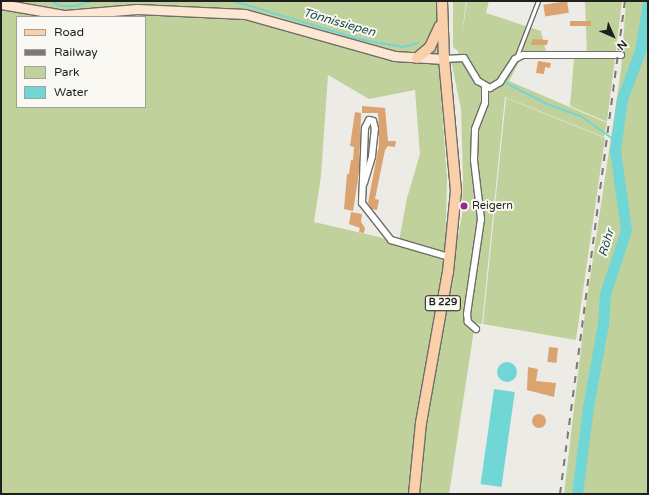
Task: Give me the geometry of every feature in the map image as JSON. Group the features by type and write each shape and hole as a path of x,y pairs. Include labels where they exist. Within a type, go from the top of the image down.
{"main road":[{"name":"B 229","path":"414,494 422,423 449,257 456,178 444,59 442,1"},
{"path":"1,4 65,15 137,9 245,14 378,52 417,58 444,59"},
{"path":"417,58 433,42 442,20"}],"street":[{"path":"485,87 498,85 515,59 525,55 621,55"},
{"path":"444,59 464,58 478,81 485,87 486,99 475,129 475,165 481,219 467,314 468,322 476,329"},
{"path":"364,183 373,152 375,129 370,120 366,122 365,128 362,203 388,238 397,243 449,257"}],"lane":[{"path":"515,59 538,1"}],"green space":[{"path":"1,1 437,1 439,67 447,178 445,254 399,241 407,198 420,154 415,90 369,99 328,75 321,176 314,222 379,237 453,260 462,216 463,177 461,109 451,60 459,52 453,47 453,1 466,1 462,36 467,1 489,1 486,13 541,31 546,52 523,54 509,81 607,123 604,137 505,97 482,324 475,323 449,494 1,494"},
{"path":"585,1 622,1 607,122 570,106 574,58 587,57"},
{"path":"626,1 648,1 648,494 564,494 586,305 621,70"},
{"path":"506,98 605,138 576,340 483,324"}],"water":[{"path":"507,362 514,365 517,372 514,379 507,382 500,379 497,372 500,365"},
{"path":"494,389 515,392 501,487 481,484"}],"building":[{"path":"567,1 569,13 545,17 543,5"},
{"path":"570,21 591,21 591,26 570,26"},
{"path":"532,39 548,40 547,45 531,45"},
{"path":"538,61 551,63 550,68 545,67 544,74 536,73"},
{"path":"362,106 385,108 388,141 396,141 395,147 388,146 385,150 375,199 379,200 377,210 372,209 368,203 379,145 378,109 378,113 362,113"},
{"path":"355,112 361,113 359,173 353,211 344,209 347,174 349,174 351,160 353,160 354,147 350,146"},
{"path":"351,212 362,214 361,222 365,228 364,233 359,232 360,228 349,224"},
{"path":"549,347 558,348 556,363 547,362"},
{"path":"528,367 538,369 536,381 556,383 554,397 527,390"},
{"path":"539,414 544,416 546,421 544,426 539,428 534,426 532,421 534,416"}],"waterway":[{"name":"Tönnissiepen","path":"51,1 61,6 76,6 91,1"},
{"name":"Tönnissiepen","path":"233,1 363,40 403,47 418,43"},
{"name":"Röhr","path":"577,494 588,407 603,324 605,294 626,230 615,150 622,99 640,51 648,2"},
{"name":"Tönnissiepen","path":"506,83 547,104 582,117 616,141"}],"railway":[{"path":"560,494 625,1"}],"place":[{"name":"Reigern","path":"464,206"}]}
